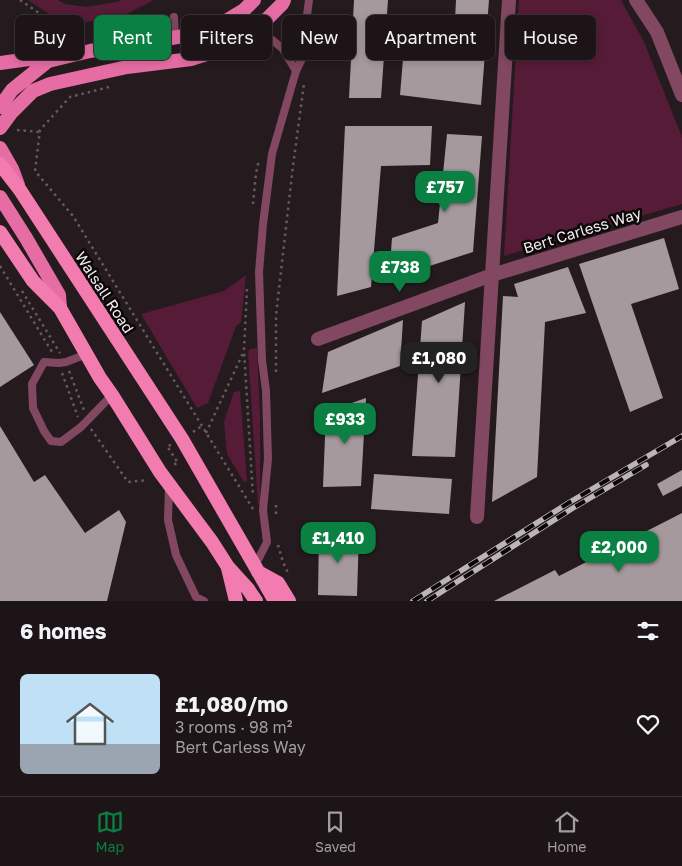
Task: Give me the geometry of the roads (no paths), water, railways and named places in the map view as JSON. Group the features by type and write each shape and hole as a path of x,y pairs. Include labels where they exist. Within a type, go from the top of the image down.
{"highway":[{"name":"Walsall Road","path":"0,164 20,190 182,439 275,601"},
{"path":"0,232 33,281 60,308 100,378 160,472 212,542 228,567 256,601"},
{"path":"228,567 234,599"},
{"path":"256,569 278,583 290,601"}],"main road":[{"path":"236,15 254,0"},
{"path":"271,15 284,0"},
{"path":"0,64 29,59 48,61 90,51 181,36"},
{"path":"0,128 11,113 33,92 50,84 127,66 182,60"},
{"path":"0,107 12,90 48,61"},
{"path":"0,148 12,169 20,190"},
{"path":"0,198 59,295 60,308"}],"street":[{"path":"477,517 509,0"},
{"path":"636,0 657,32 681,89"},
{"name":"Bert Carless Way","path":"318,339 492,275 682,217"}],"lane":[{"path":"256,569 267,542 263,510 268,458 259,272 272,154 300,61 309,0"},
{"path":"174,17 175,37"},
{"path":"272,40 283,49 296,71"},
{"path":"87,354 63,363 44,362 32,384 33,408 44,431 51,441 61,442 80,427 112,395"},
{"path":"169,484 168,520 176,555 196,597 204,601"}],"railway":[{"path":"413,601 570,502 682,436"},
{"path":"427,601 573,508 646,465"}]}
